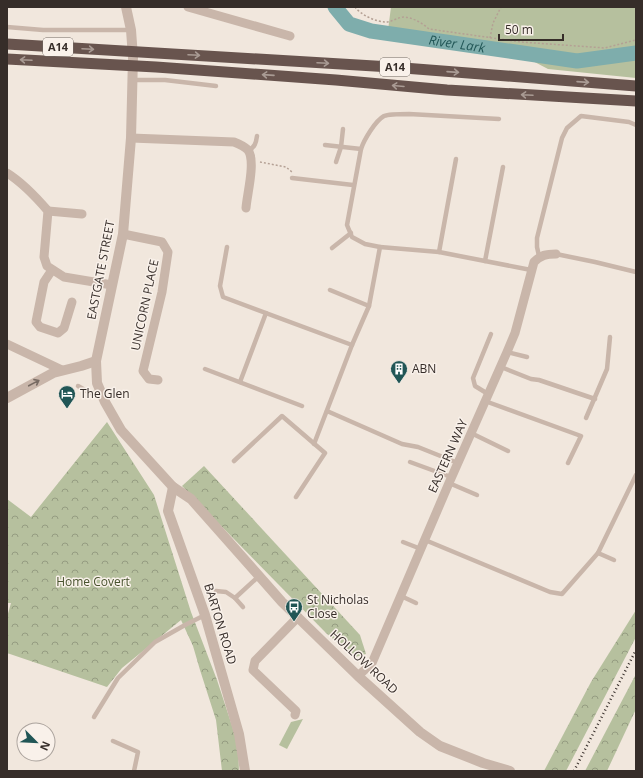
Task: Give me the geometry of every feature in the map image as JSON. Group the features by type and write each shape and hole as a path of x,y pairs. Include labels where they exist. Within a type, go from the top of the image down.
{"highway":[{"name":"A14","path":"7,44 391,67 636,86"},
{"name":"A14","path":"7,59 336,80 447,90 636,101"}],"street":[{"name":"EASTGATE STREET","path":"126,7 131,30 133,57 131,138 123,234 96,360 97,383 100,393 121,430 173,487"},
{"path":"188,7 290,36"},
{"path":"131,138 234,142 242,146 248,151 252,161 246,208"},
{"path":"7,173 36,197 48,211 82,214"},
{"path":"48,211 44,257 47,266 64,277 112,285"},
{"name":"UNICORN PLACE","path":"123,234 162,242 168,252 162,292 143,371 149,379 158,380"},
{"path":"540,256 556,254"},
{"name":"EASTERN WAY","path":"358,676 372,662 450,480 508,352 515,333 531,270 534,262 540,256"},
{"path":"52,270 44,282 36,322 40,327 58,333 64,328 72,302"},
{"path":"7,344 62,370"},
{"path":"7,398 38,380 62,370 81,366 96,360"},
{"name":"HOLLOW ROAD","path":"173,487 191,499 282,602 358,676 420,732 440,746 482,765 510,771"},
{"name":"BARTON ROAD","path":"173,487 168,511 205,615 239,734 245,771"},
{"path":"295,715 296,711 253,670 255,662 298,617"}],"lane":[{"path":"7,26 43,30 131,30"},
{"path":"132,80 165,80 216,86"},
{"path":"499,119 409,114 384,116 364,139 353,185 347,226 352,237 365,244 380,247 439,252 531,270"},
{"path":"540,256 537,246 537,238 562,138 567,128 581,116 629,122 636,125"},
{"path":"336,162 343,129"},
{"path":"248,151 254,147 257,136"},
{"path":"325,145 361,149"},
{"path":"439,252 456,159"},
{"path":"485,261 503,167"},
{"path":"292,178 353,185"},
{"path":"332,248 351,233"},
{"path":"227,247 220,286 223,297 352,345"},
{"path":"314,444 352,345 369,306 380,247"},
{"path":"556,254 636,272"},
{"path":"330,290 369,306"},
{"path":"240,382 266,314"},
{"path":"491,334 473,378 475,386 487,398 581,436 568,463"},
{"path":"586,418 608,369 610,337"},
{"path":"508,352 527,357"},
{"path":"500,367 531,379 539,380 595,399"},
{"path":"205,369 302,406"},
{"path":"78,386 90,393 100,393"},
{"path":"327,411 402,444 418,447 458,463"},
{"path":"234,461 282,416 325,453 296,497"},
{"path":"471,433 508,451"},
{"path":"410,462 450,480 477,495"},
{"path":"425,540 550,592 562,594 598,553 636,475"},
{"path":"403,542 421,550"},
{"path":"598,553 614,560"},
{"path":"236,598 259,576"},
{"path":"216,591 226,592 236,598 243,607"},
{"path":"401,596 416,602"},
{"path":"94,718 118,678 155,642 205,615"},
{"path":"113,741 138,752 134,771"}],"path":[{"path":"355,7 358,11 371,18 386,22 404,17 418,21 429,29 521,42 605,48 636,40"},
{"path":"490,38 493,23 501,7"},
{"path":"252,161 286,167 293,172"}],"green space":[{"path":"391,7 636,7 636,78 548,69 527,58 387,38"},
{"name":"Home Covert","path":"107,422 154,495 191,612 217,680 238,744 239,771 222,771 216,720 193,646 181,620 122,668 107,687 7,653 7,617 11,603 7,603 7,499 31,517"},
{"path":"204,466 360,635 366,654 355,657 326,633 182,486"},
{"path":"636,610 636,637 566,771 544,771 591,682"},
{"path":"636,674 636,709 607,771 585,771"},
{"path":"303,719 287,749 279,745 291,722"}],"waterway":[{"name":"River Lark","path":"335,7 349,24 371,31 577,61 636,53"}],"railway":[{"path":"574,771 636,650"}],"place":[{"name":"ABN","path":"399,384"},
{"name":"The Glen","path":"67,409"},
{"name":"St Nicholas Close","path":"294,622"}]}
